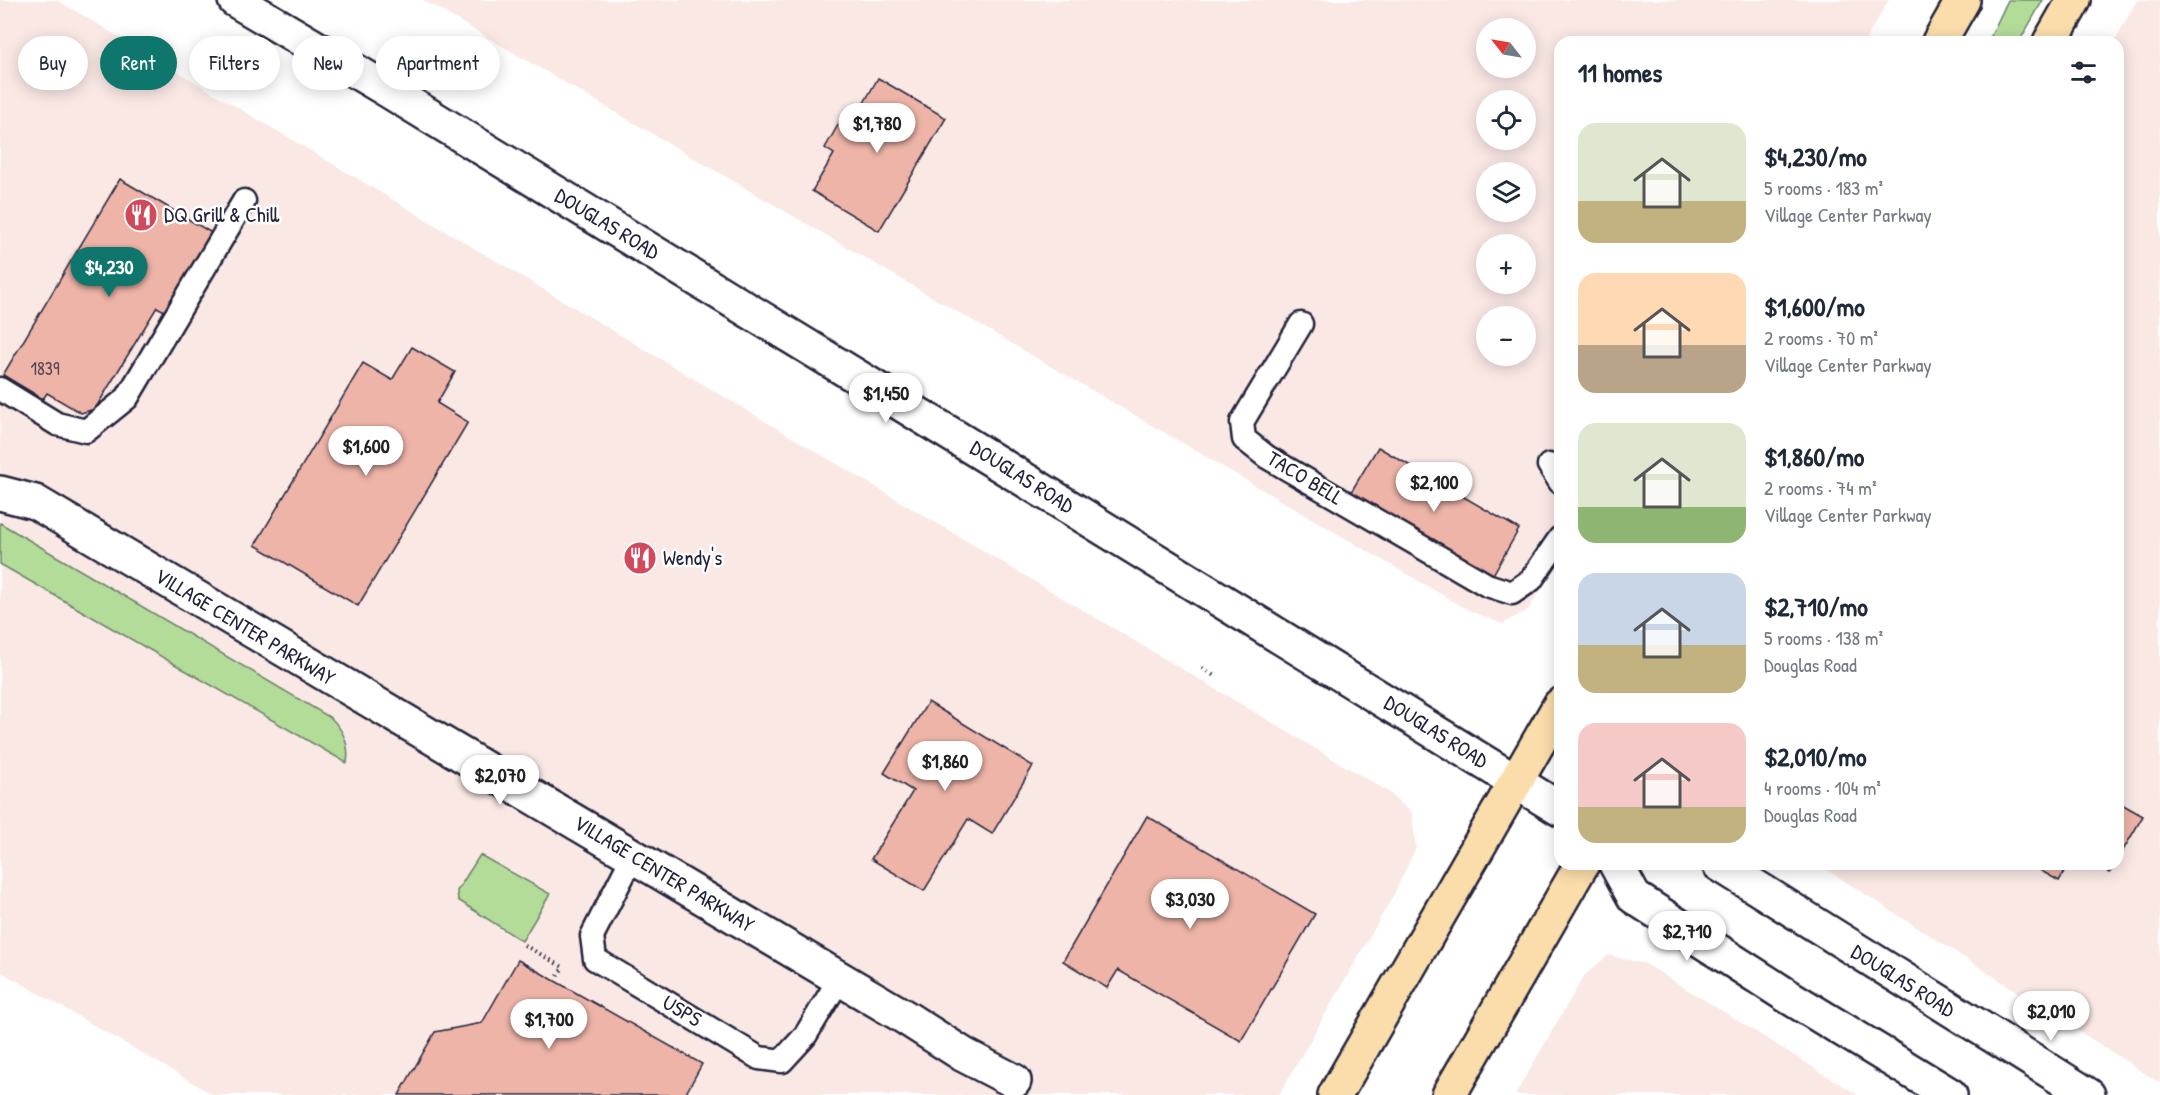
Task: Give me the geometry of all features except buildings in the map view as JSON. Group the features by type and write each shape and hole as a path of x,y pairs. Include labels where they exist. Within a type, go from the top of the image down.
{"main road":[{"path":"1942,36 1963,0"},
{"path":"2053,36 2074,0"},
{"path":"1335,1095 1554,716"},
{"path":"1449,1095 1579,870"}],"street":[{"name":"DOUGLAS ROAD","path":"235,0 686,272 1554,805"},
{"name":"VILLAGE CENTER PARKWAY","path":"0,493 35,502 840,978 964,1055 1014,1081"},
{"path":"1619,870 1634,897 1786,995 1950,1095"},
{"name":"DOUGLAS ROAD","path":"1729,870 2088,1095"}],"lane":[{"path":"0,389 57,424 86,431 110,414 127,398 244,201"},
{"name":"TACO BELL","path":"1301,324 1242,422 1244,439 1267,457 1487,585 1512,593 1531,580 1554,547"},
{"name":"USPS","path":"633,856 592,936 595,959 759,1058 782,1061 805,1036 840,978"}],"path":[{"path":"1202,668 1216,677"},
{"path":"524,945 563,967 558,976"}],"shaded area":[{"path":"0,0 57,0 118,36 100,36 100,90 177,90 177,71 189,79 189,90 208,90 1387,791 1412,813 1416,848 1393,896 1279,1095 214,1095 0,971"},
{"path":"423,0 1889,0 1868,36 1554,36 1554,566 1528,610 1502,624 1470,611 500,45 500,36 485,36"},
{"path":"2137,0 2160,0 2160,1083 1827,870 2124,870 2124,36 2117,36"},
{"path":"1608,955 1646,964 1858,1095 1515,1095 1584,976"}],"green space":[{"path":"2008,0 2043,0 2022,36 1991,36"},
{"path":"0,523 331,718 345,738 347,763 0,564"},
{"path":"480,855 550,894 522,941 458,900 457,891"}],"place":[{"name":"DQ Grill & Chill","path":"141,215"},
{"name":"Wendy's","path":"640,558"}]}
